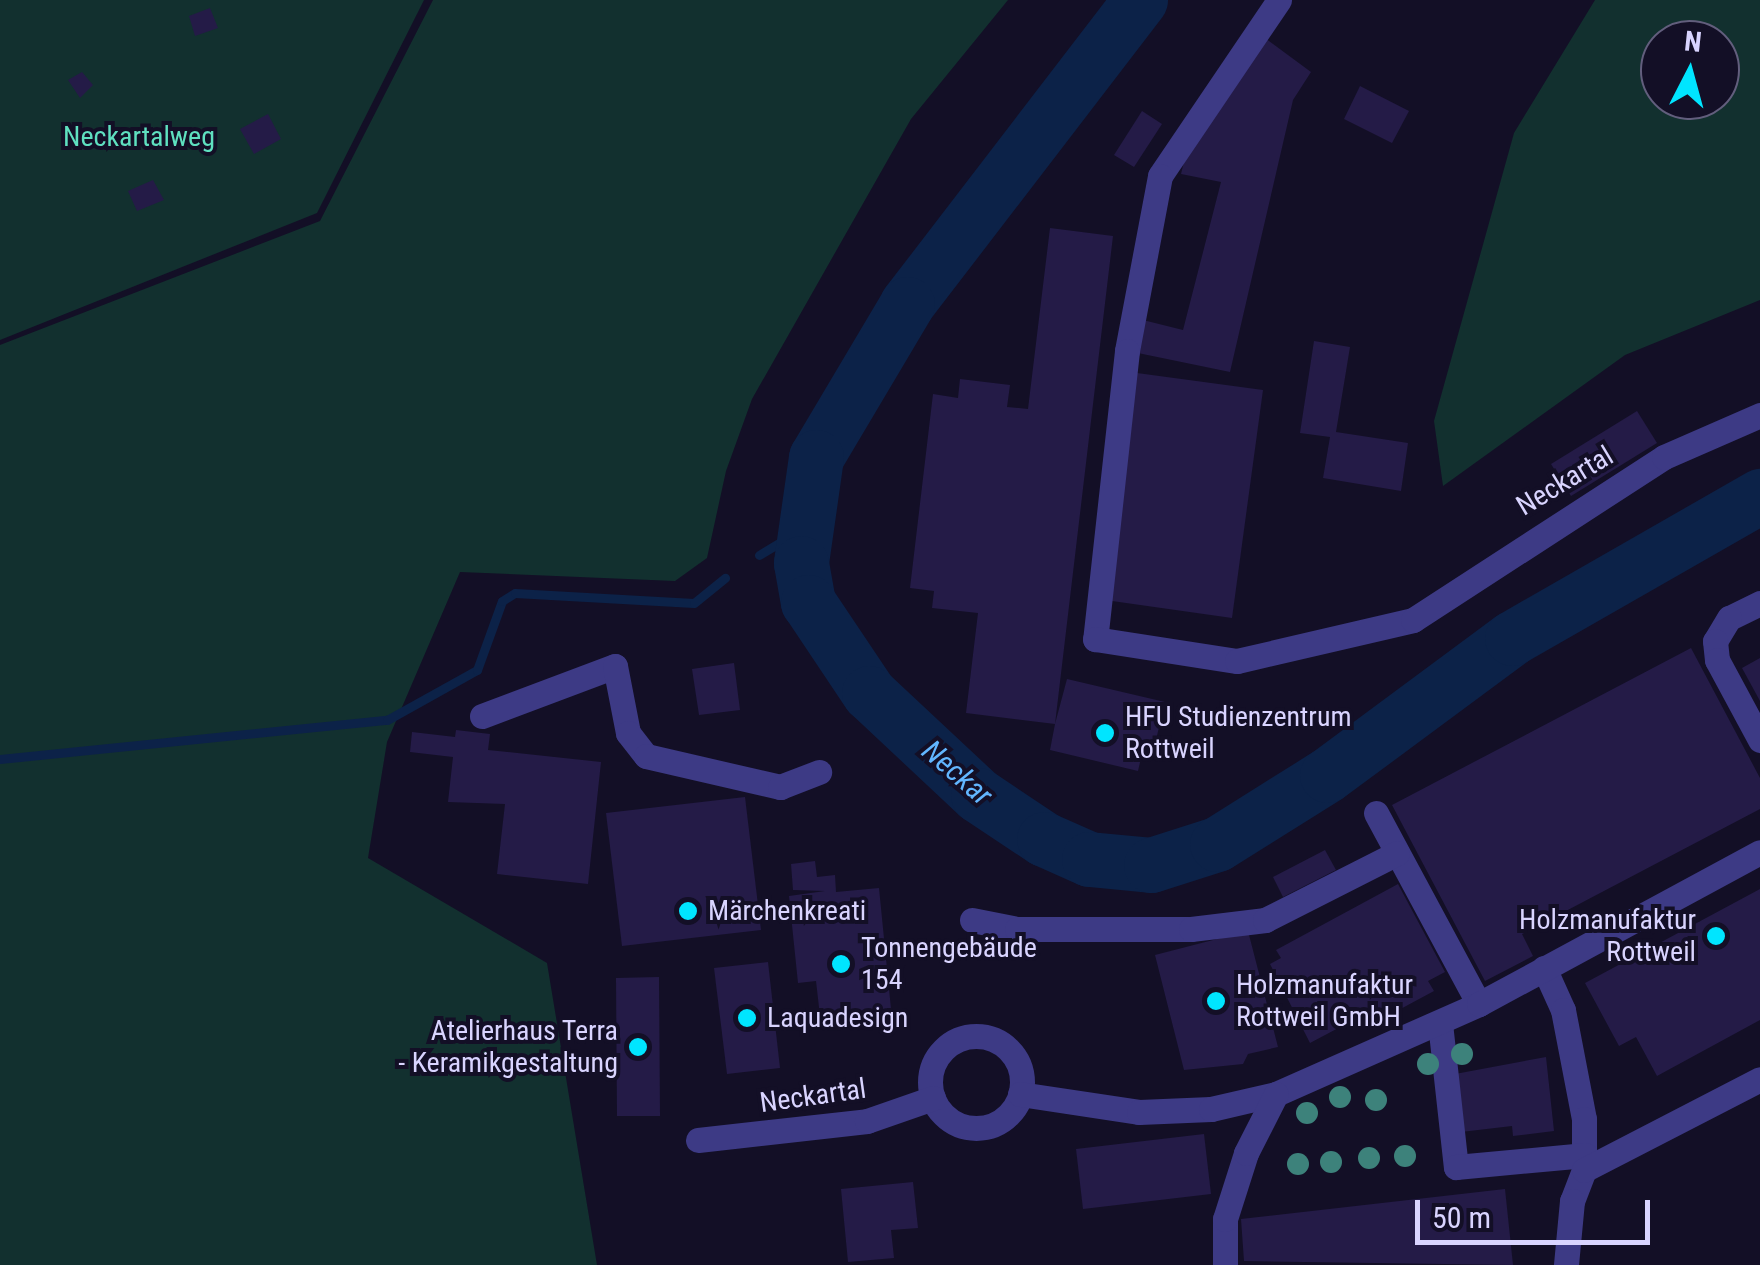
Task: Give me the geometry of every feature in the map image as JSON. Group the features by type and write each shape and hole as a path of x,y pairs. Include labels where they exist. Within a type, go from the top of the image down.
{"street":[{"name":"Neckartal","path":"1279,0 1160,176 1127,350 1095,639 1238,661 1413,620 1664,457 1760,415"},
{"path":"1760,604 1729,618 1715,641 1717,660 1760,740"},
{"path":"482,716 615,666 628,733 646,756 780,787 819,772"},
{"path":"1376,813 1480,1004"},
{"path":"1020,1094 1139,1112 1211,1109 1276,1094 1480,1004 1760,852"},
{"path":"972,920 1017,929 1191,929 1265,920 1398,853"},
{"path":"1544,968 1563,1010 1584,1162 1572,1201 1566,1265"},
{"path":"1440,1024 1456,1168 1584,1162 1760,1079"},
{"path":"979,1036 1014,1055 1020,1094 1004,1118 978,1128 951,1120 933,1098 930,1083 939,1054 979,1036"},
{"path":"1224,1265 1225,1219 1246,1153 1276,1094"},
{"name":"Neckartal","path":"698,1140 868,1121 933,1098"}],"green space":[{"name":"Neckartalweg","path":"0,0 424,0 317,213 0,340"},
{"path":"433,0 1008,0 911,119 752,399 726,471 707,558 675,581 460,572 387,742 368,858 547,963 597,1265 0,1265 0,345 320,221"},
{"path":"1595,0 1760,0 1760,300 1625,355 1443,486 1434,421 1514,133"}],"building":[{"path":"210,8 218,28 195,36 189,16"},
{"path":"1261,35 1311,72 1293,100 1230,372 1133,352 1143,320 1183,330 1221,182 1181,174 1189,141"},
{"path":"82,72 93,85 80,98 68,80"},
{"path":"1360,86 1409,111 1392,143 1344,119"},
{"path":"1142,111 1162,124 1134,167 1114,155"},
{"path":"268,114 281,139 254,154 240,129"},
{"path":"153,180 164,200 137,211 128,191"},
{"path":"1050,228 1113,236 1055,724 966,713 978,613 932,608 934,591 910,588 933,394 958,398 960,379 1010,385 1007,407 1028,409"},
{"path":"1314,341 1350,347 1336,432 1408,443 1401,491 1323,478 1330,437 1300,433"},
{"path":"1137,373 1263,390 1232,618 1105,600"},
{"path":"1637,411 1657,443 1571,496 1551,464"},
{"path":"1691,648 1760,778 1760,809 1522,934 1533,956 1485,981 1392,805"},
{"path":"1760,658 1760,701 1742,668"},
{"path":"734,663 740,710 699,715 692,669"},
{"name":"HFU Studienzentrum Rottweil","path":"1067,679 1165,702 1155,744 1145,741 1138,771 1050,750"},
{"path":"456,730 490,734 488,750 601,762 588,884 497,874 505,804 448,802 453,757 410,752 412,732 455,737"},
{"path":"745,797 761,930 622,946 606,813"},
{"path":"1325,850 1336,870 1283,897 1273,877"},
{"name":"Tonnengebäude 154","path":"815,861 817,877 835,875 836,892 879,888 891,1009 820,1016 816,981 798,983 789,896 825,891 793,890 791,864"},
{"name":"Holzmanufaktur Rottweil","path":"1398,884 1445,972 1428,981 1434,991 1367,1027 1361,1016 1310,1043 1270,964 1281,958 1276,950"},
{"name":"Holzmanufaktur Rottweil","path":"1760,889 1760,1020 1657,1076 1636,1037 1619,1046 1585,983"},
{"name":"Holzmanufaktur Rottweil GmbH","path":"1248,931 1278,1047 1248,1054 1243,1064 1184,1070 1155,955"},
{"name":"Laquadesign","path":"768,962 780,1068 727,1074 714,968"},
{"name":"Atelierhaus Terra - Keramikgestaltung","path":"659,977 660,1116 617,1116 616,978"},
{"path":"1546,1057 1554,1131 1513,1136 1512,1126 1461,1132 1455,1074"},
{"path":"1204,1134 1211,1194 1083,1209 1076,1149"},
{"path":"913,1182 918,1228 891,1230 894,1258 848,1262 841,1189"},
{"path":"1505,1189 1513,1265 1244,1261 1241,1219"}],"waterway":[{"name":"Neckar","path":"1140,0 907,304 816,457 801,563 808,602 869,693 978,795 1044,839 1089,859 1151,865 1217,844 1327,775 1512,638 1760,496"},
{"path":"759,555 804,528"},
{"path":"0,759 387,720 477,670 502,601 515,593 694,603 725,578"}],"place":[{"name":"HFU Studienzentrum Rottweil","path":"1105,733"},
{"name":"Märchenkreati","path":"688,911"},
{"name":"Holzmanufaktur Rottweil","path":"1716,936"},
{"name":"Tonnengebäude 154","path":"841,964"},
{"name":"Holzmanufaktur Rottweil GmbH","path":"1216,1001"},
{"name":"Laquadesign","path":"747,1018"},
{"name":"Atelierhaus Terra - Keramikgestaltung","path":"638,1047"}]}
